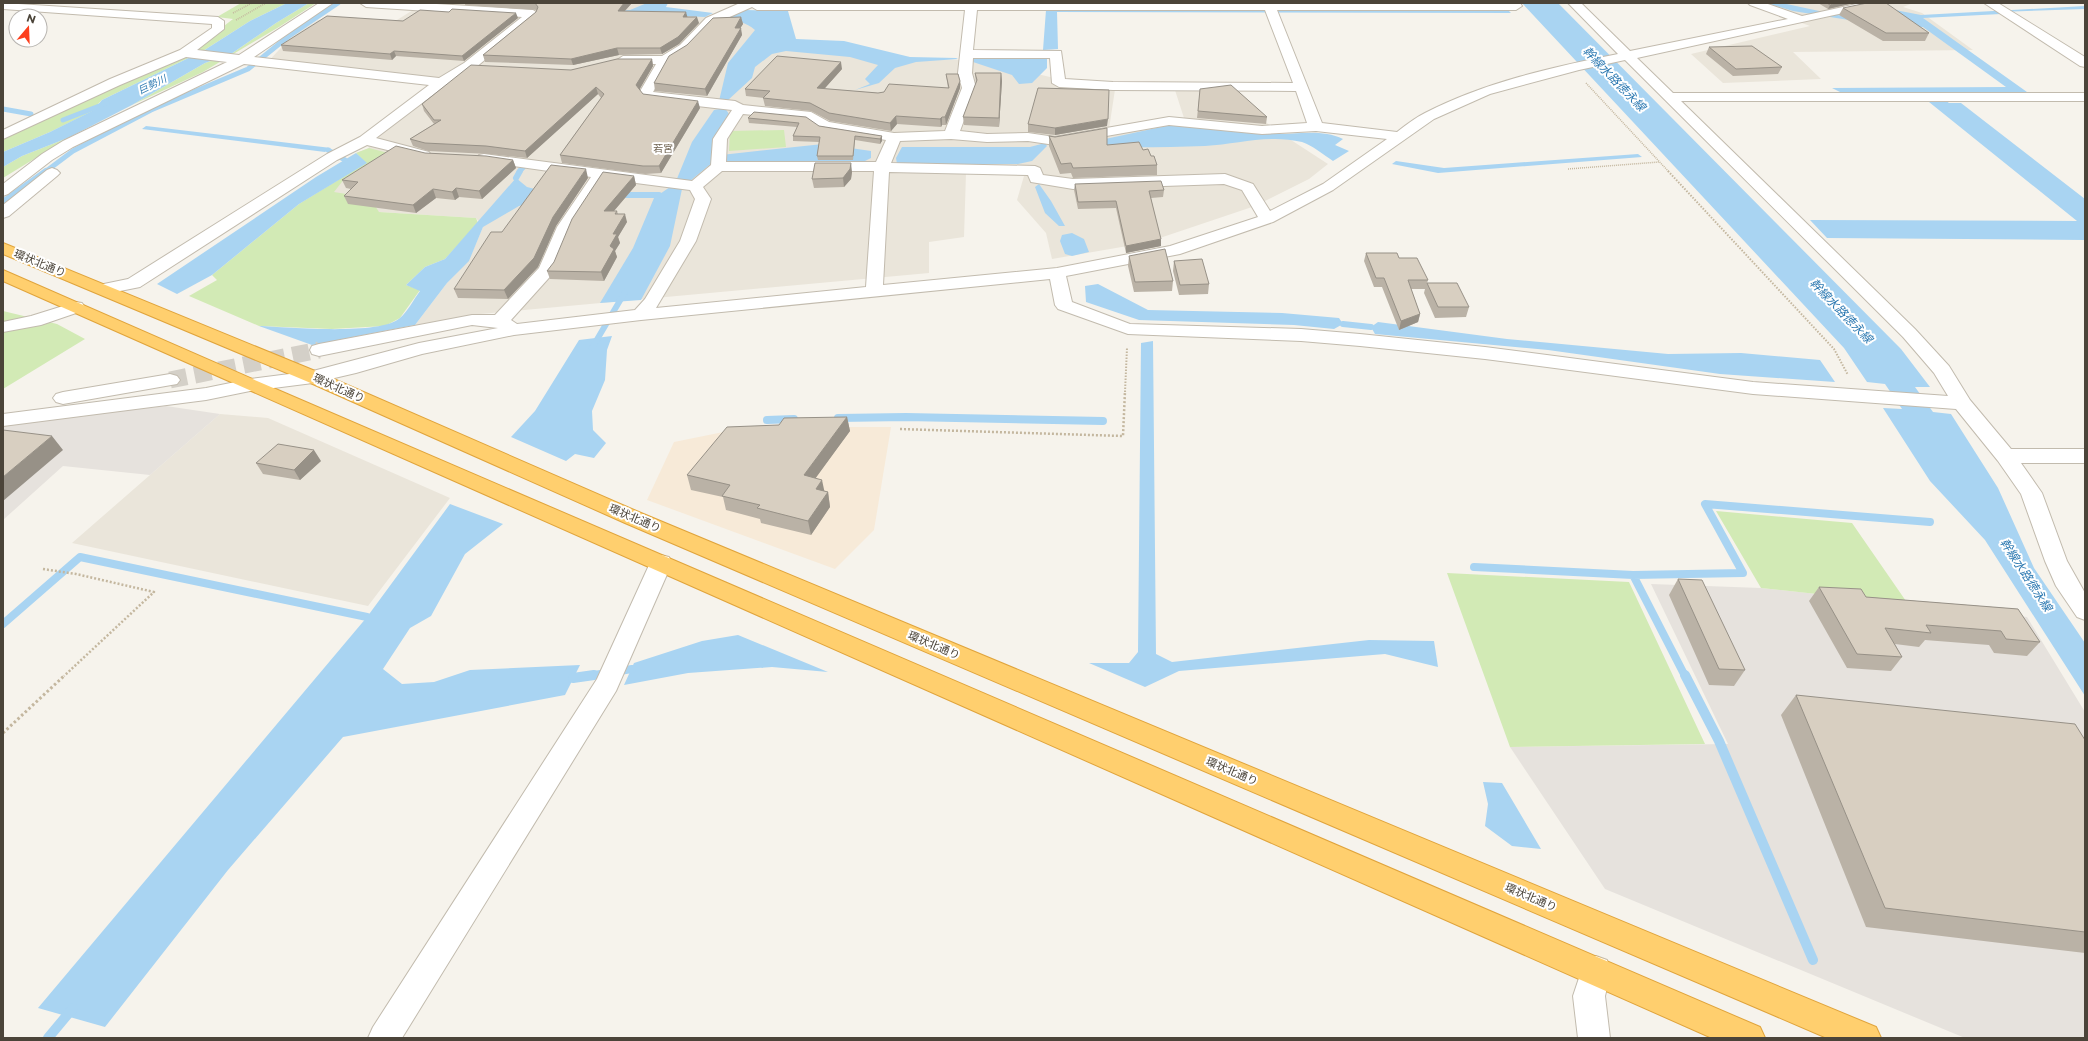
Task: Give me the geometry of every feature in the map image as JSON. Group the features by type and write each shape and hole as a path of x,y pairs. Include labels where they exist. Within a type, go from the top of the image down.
{"highway":[{"name":"環状北通り","path":"3,248 313,377 633,518 1865,1038"},
{"path":"6,276 250,385 1749,1038"}],"street":[{"path":"3,191 28,170 68,144 242,60 327,3"},
{"path":"104,290 134,283 338,154 365,140 441,82 469,66 533,14 413,4 366,3"},
{"path":"750,3 710,21 684,48 665,60 646,93 650,97 714,103 811,116 826,126 894,137 950,135 987,138 1028,137 1055,141 1169,121 1262,130 1316,127 1398,136"},
{"path":"756,3 757,6 971,6 1272,10 1516,6"},
{"path":"1574,3 1624,56 1669,96 1909,333 1942,370 1962,403 2005,456 2031,493 2056,561 2068,586 2085,611"},
{"path":"1754,3 1802,20"},
{"path":"319,350 472,320 507,325 578,322 1057,274 1174,250 1267,219 1328,187 1428,116 1485,91 1573,67 1802,20 1876,3"},
{"path":"1990,3 2085,63"},
{"path":"3,5 218,21 218,29 185,53 115,82 3,135"},
{"path":"950,135 969,88 965,73 971,6"},
{"path":"1272,10 1316,127"},
{"path":"185,53 441,82"},
{"path":"966,58 1056,54 1058,84 1113,86 1301,87"},
{"path":"615,61 665,60"},
{"path":"469,66 484,67"},
{"path":"1669,96 2085,97"},
{"path":"694,186 718,160 720,139 737,107"},
{"path":"874,292 882,167 894,137"},
{"path":"365,140 436,156"},
{"path":"474,158 668,184 694,186"},
{"path":"718,160 882,167 1035,171 1036,179 1073,184 1225,179 1248,187 1267,219"},
{"path":"3,213 52,174 28,170"},
{"path":"3,420 206,394 250,385 313,377 349,369 419,348 507,325 547,270 565,226 601,174"},
{"path":"641,315 653,301 666,276 688,241 703,199 694,186"},
{"path":"1057,274 1064,305 1128,330 1301,335 1360,340 1485,353 1725,384 1860,397 1962,403"},
{"path":"3,327 35,321 76,307"},
{"path":"3,409 170,380"},
{"path":"2005,456 2085,456"},
{"path":"384,1038 612,672 661,563"},
{"path":"1594,1038 1589,996 1596,971"}],"path":[{"path":"1573,67 1578,75 1834,349 1860,397"},
{"path":"1568,169 1660,162"},
{"path":"900,429 1123,436 1128,330"},
{"path":"3,734 154,592 76,574 43,569"}],"shaded area":[{"path":"409,3 659,3 654,11 780,22 776,42 883,59 978,60 1067,81 1116,83 1109,129 1184,118 1173,84 1229,85 1271,127 1328,164 1309,179 1255,206 1145,243 1052,259 1046,233 1017,200 1024,176 966,173 964,237 929,242 929,273 481,314 415,325 447,283 469,260 483,227 476,218 379,212 299,204 366,163 356,153 369,148 363,136 432,85 264,66 292,36 318,20 389,25 413,10"},
{"path":"1748,3 1913,3 1903,7 1922,13 1973,50 1793,52 1821,79 1723,83 1691,54 1810,26"},
{"path":"166,406 220,414 150,475 63,466 3,520 3,424"},
{"path":"220,414 268,418 450,498 368,606 72,543"},
{"path":"748,427 891,427 874,530 835,569 647,500 674,442"},
{"path":"1651,584 1761,588 2027,617 2085,712 2085,1038 1965,1038 1605,889 1510,747 1728,744"}],"green space":[{"path":"241,3 287,3 250,21 203,51 102,100 98,104 101,107 50,132 3,152 3,139 112,87 189,53 233,19 217,17"},
{"path":"309,3 316,3 279,27 203,72 132,105 205,63 231,54 276,23"},
{"path":"784,130 786,147 729,151 730,131"},
{"path":"70,137 3,178 3,167 22,156"},
{"path":"369,148 415,160 345,178 334,192 370,198 379,212 476,218 478,223 445,259 425,267 406,285 420,290 400,318 385,326 332,329 259,326 189,296 217,280 212,275 299,204 366,163 356,153"},
{"path":"3,311 57,324 85,339 3,389"},
{"path":"1716,511 1852,523 1908,604 1761,588"},
{"path":"1447,573 1629,582 1705,744 1510,747"}],"water":[{"name":"巨勢川","path":"287,3 309,3 276,23 231,54 205,63 132,105 70,137 22,156 3,167 3,152 50,132 100,107 98,105 102,100 203,51 250,21"},
{"path":"647,3 668,3 666,7 713,13 705,17 592,12 630,10"},
{"name":"幹線水路徳永線","path":"1522,3 1558,3 1901,349 1930,387 1915,387 1933,412 1951,414 1998,488 2034,568 2085,643 2085,696 1985,540 1930,481 1883,408 1902,409 1885,384 1867,382 1844,348"},
{"path":"1766,3 1782,3 1847,17 1895,10 1921,15 2085,6 2085,9 1999,12 2001,14 1923,18 2027,92 1936,93 1949,103 1961,103 2085,199 2085,240 1827,238 1810,220 2077,221 1929,102 1943,102 1931,93 1842,93 1832,88 2006,87 1923,27 1880,25 1793,11"},
{"path":"746,10 788,11 796,39 844,41 910,57 958,59 916,62 895,68 879,83 855,90 870,84 865,79 878,65 850,57 786,51 772,54 755,67 752,78 727,101 719,101 728,63 755,30 752,27 737,21 724,19"},
{"path":"1046,10 1508,10 1511,13 1057,12 1058,49 1043,50"},
{"path":"976,56 1047,57 1047,68 1032,83 1019,84 1012,75 973,62 973,59"},
{"path":"725,108 729,114 718,135 712,163 690,181 676,181 692,142 714,110"},
{"path":"1175,124 1270,134 1326,134 1343,139 1335,145 1349,151 1333,161 1306,143 1278,139 1254,140 1205,146 1068,147"},
{"path":"146,126 331,148 325,152 142,129"},
{"path":"1045,143 1047,146 1032,161 1018,164 897,164 896,158 902,147 1030,147"},
{"path":"823,144 871,151 871,158 861,163 733,162 722,160 721,155"},
{"path":"356,153 367,163 299,204 212,275 177,294 157,284 316,177"},
{"path":"1638,154 1642,157 1438,173 1392,164 1396,161 1444,168"},
{"path":"516,178 527,187 558,195 519,206 483,227 469,261 447,283 415,325 312,345 259,326 311,329 354,329 389,324 400,318 420,291 406,285 425,267 445,259"},
{"path":"1039,184 1051,201 1065,226 1059,226 1045,213 1035,187"},
{"path":"670,187 682,189 670,246 641,300 600,303 633,248 654,198"},
{"path":"1072,233 1084,239 1089,252 1072,256 1065,254 1060,241 1062,235"},
{"path":"1098,284 1148,310 1282,313 1339,318 1343,324 1334,329 1294,325 1139,320 1086,302 1085,286"},
{"path":"1378,322 1507,339 1668,354 1741,353 1820,360 1835,382 1720,374 1548,350 1375,334 1371,327"},
{"path":"612,336 607,350 605,380 592,411 593,430 606,443 594,458 575,454 566,461 511,437 535,411 579,340"},
{"path":"1153,341 1156,654 1172,662 1369,640 1434,641 1438,667 1385,654 1179,671 1145,687 1089,663 1129,663 1138,652 1141,343"},
{"path":"450,504 503,524 465,554 431,616 410,628 383,669 402,684 434,682 470,670 580,665 565,695 343,737 228,870 105,1027 38,1008 367,617"},
{"path":"738,635 828,672 772,667 688,673 624,685 634,663 702,641"},
{"path":"1483,782 1502,783 1541,849 1512,846 1485,826 1488,804"}],"building":[{"path":"535,3 624,3 618,11 686,12 683,17 697,17 678,37 660,48 617,48 571,59 483,55 536,12 538,7"},
{"path":"1867,3 1886,3 1929,33 1886,33 1843,8"},
{"path":"452,9 516,13 462,56 394,51 390,54 281,45 327,16 403,21 420,10 449,12"},
{"path":"741,17 735,28 741,28 705,89 654,83 669,56 687,45 713,18"},
{"path":"1752,46 1782,67 1736,69 1709,47"},
{"path":"777,56 841,62 817,88 878,93 884,92 889,84 949,88 946,74 958,74 960,81 945,117 940,119 896,116 890,123 829,113 810,103 763,98 770,91 745,89"},
{"path":"617,59 652,59 636,85 643,94 698,101 659,166 643,166 560,155 604,94 596,87 525,151 486,146 425,143 410,139 441,120 434,120 422,104 471,65 571,70"},
{"path":"975,73 1001,73 999,118 963,117 977,80"},
{"path":"1231,85 1267,117 1198,111 1200,89"},
{"path":"1038,88 1109,90 1108,119 1055,128 1028,124"},
{"path":"754,112 806,117 819,126 882,136 880,139 855,136 853,156 817,156 820,137 793,136 799,123 748,118"},
{"path":"1107,128 1107,145 1139,142 1143,150 1148,149 1151,156 1154,156 1157,165 1073,168 1071,163 1061,164 1049,136 1055,137"},
{"path":"396,146 425,153 486,156 513,160 479,191 456,188 452,192 433,189 413,205 344,196 358,182 342,180"},
{"path":"815,163 851,163 850,169 843,178 812,179"},
{"path":"551,165 586,169 553,217 534,258 504,290 454,289 491,232 502,232"},
{"path":"603,172 634,176 604,211 617,211 615,214 625,214 613,234 617,234 610,246 614,249 601,272 547,271 554,262 572,219"},
{"path":"1161,181 1164,190 1149,191 1161,239 1126,246 1116,201 1078,202 1075,184"},
{"path":"1165,249 1173,281 1135,282 1129,256"},
{"path":"1366,253 1397,253 1399,258 1417,258 1428,280 1408,280 1420,314 1401,321 1384,278 1376,278"},
{"path":"1202,259 1209,284 1180,285 1174,261"},
{"path":"1427,283 1457,283 1469,307 1438,307"},
{"path":"847,417 804,475 822,480 816,489 828,492 808,521 757,508 760,505 722,496 730,485 687,475 727,427 779,425 784,418"},
{"path":"3,430 52,436 3,477"},
{"path":"278,444 314,450 294,470 256,463"},
{"path":"1678,579 1702,580 1745,670 1719,669"},
{"path":"1819,587 1861,589 1866,597 2018,609 2040,642 2006,639 2001,631 1926,625 1931,633 1885,628 1902,657 1857,654"},
{"path":"1796,695 2075,724 2085,740 2085,932 1885,908"}],"waterway":[{"path":"45,172 73,151 151,110 248,69 289,36 338,3"},
{"path":"63,120 107,103"},
{"path":"3,109 31,114"},
{"path":"328,150 345,160"},
{"path":"519,172 528,162"},
{"path":"3,202 46,171"},
{"path":"516,178 520,171"},
{"path":"616,195 659,195"},
{"path":"592,348 625,292"},
{"path":"1343,324 1371,327"},
{"path":"838,418 906,417 1103,421"},
{"path":"767,420 794,419"},
{"path":"1633,575 1743,573 1705,504 1930,522"},
{"path":"3,624 80,557 367,617"},
{"path":"1474,567 1633,575"},
{"path":"1633,575 1685,676"},
{"path":"588,676 632,669"},
{"path":"573,678 594,675"},
{"path":"1685,675 1719,741 1813,960"},
{"path":"48,1038 73,1008"}],"tunnel":[{"path":"170,380 319,350"}],"district":[{"name":"若宮","path":"663,148"}]}
